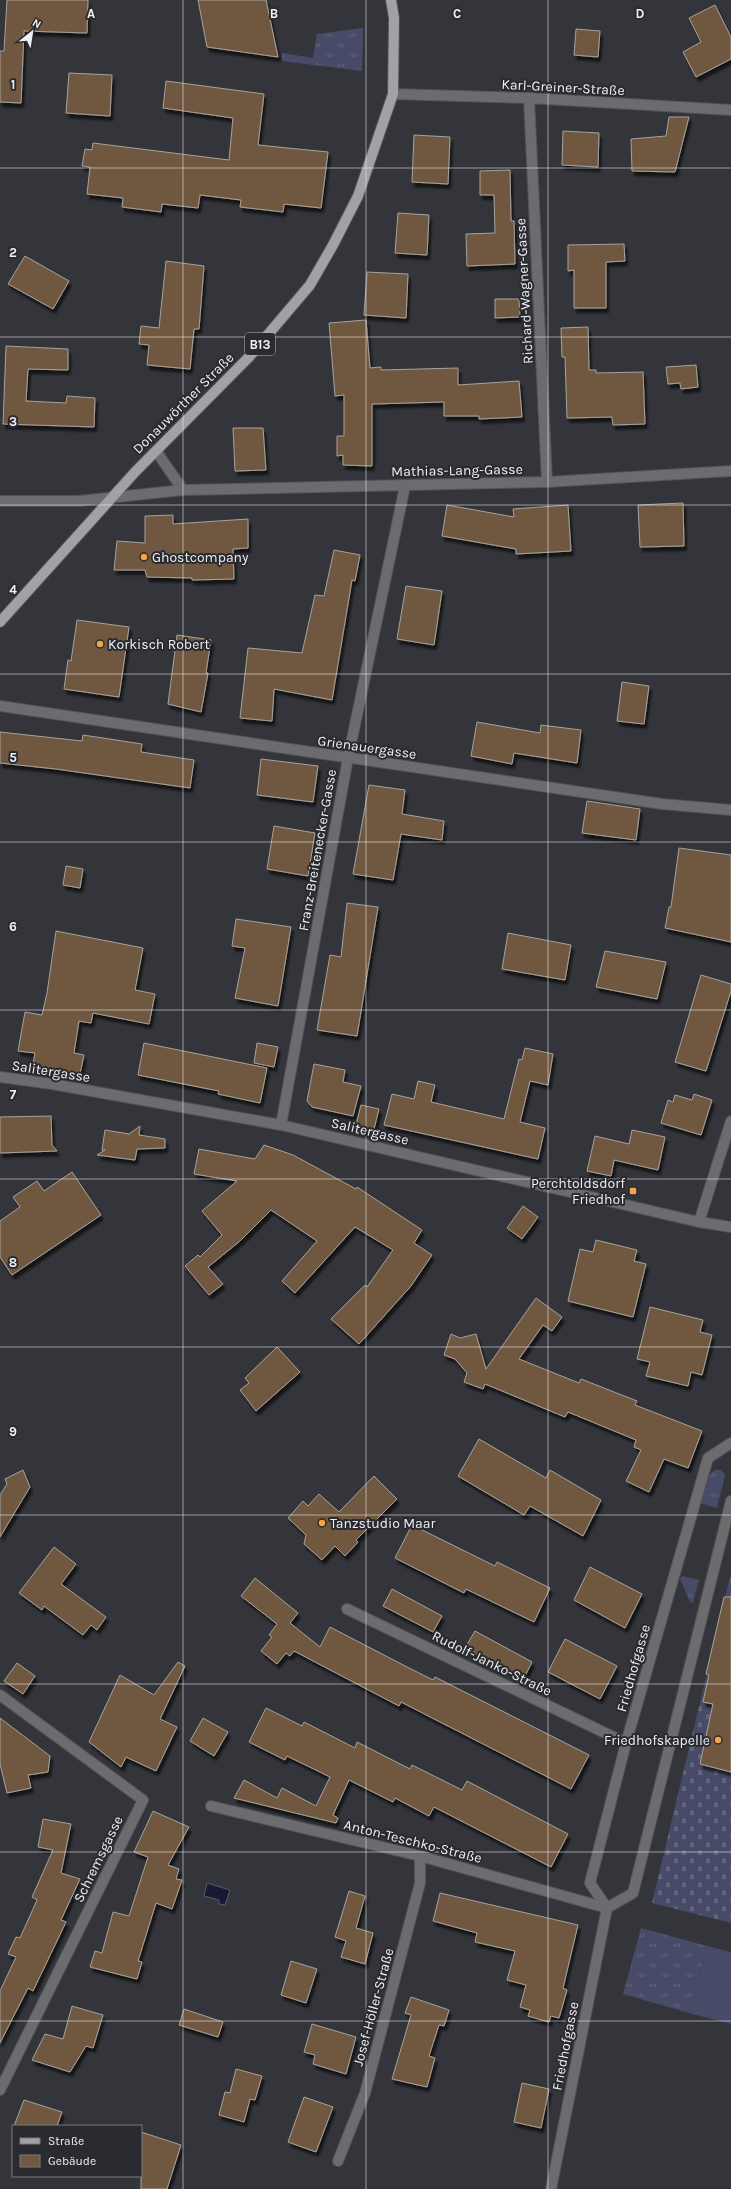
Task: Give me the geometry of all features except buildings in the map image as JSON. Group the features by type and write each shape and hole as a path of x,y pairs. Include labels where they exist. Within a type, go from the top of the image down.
{"main road":[{"name":"Donauwörther Straße","path":"0,622 156,451 249,357 310,285 333,245 358,196 393,94 394,18 391,0"}],"street":[{"name":"Karl-Greiner-Straße","path":"393,94 529,98 731,110"},
{"name":"Richard-Wagner-Gasse","path":"529,98 547,482"},
{"path":"156,451 183,490"},
{"name":"Mathias-Lang-Gasse","path":"0,501 79,501 183,490 547,482 731,471"},
{"name":"Franz-Breitenecker-Gasse","path":"281,1125 348,758 405,486"},
{"name":"Grienauergasse","path":"0,706 662,804 731,810"},
{"name":"Salitergasse","path":"0,1077 52,1084 281,1125 699,1222 731,1227"},
{"path":"699,1222 731,1121"},
{"name":"Friedhofgasse","path":"551,2189 607,1908 590,1883 626,1743 708,1458 731,1443"},
{"path":"607,1908 633,1892 731,1501"},
{"name":"Rudolf-Janko-Straße","path":"347,1609 626,1743"},
{"name":"Schremsgasse","path":"0,1695 143,1800 0,2090"},
{"name":"Anton-Teschko-Straße","path":"211,1806 420,1856 607,1908"},
{"name":"Josef-Höller-Straße","path":"338,2161 365,2093 420,1883 420,1856"}],"green space":[{"path":"363,28 362,71 282,61 282,53 313,58 317,34"},
{"path":"715,1470 721,1470 725,1475 717,1508 700,1503 710,1474"},
{"path":"731,1573 731,1923 652,1903"},
{"path":"682,1576 699,1580 693,1603 690,1602 680,1579"},
{"path":"641,1928 707,1946 689,2013 623,1994"},
{"path":"707,1946 731,1952 731,2024 689,2013"}],"shaded area":[{"path":"207,1883 230,1890 225,1905 219,1904 219,1900 204,1896"}],"place":[{"name":"Ghostcompany","path":"144,557"},
{"name":"Korkisch Robert","path":"100,644"},
{"name":"Perchtoldsdorf Friedhof","path":"633,1191"},
{"name":"Tanzstudio Maar","path":"322,1523"},
{"name":"Friedhofskapelle","path":"718,1740"}]}
